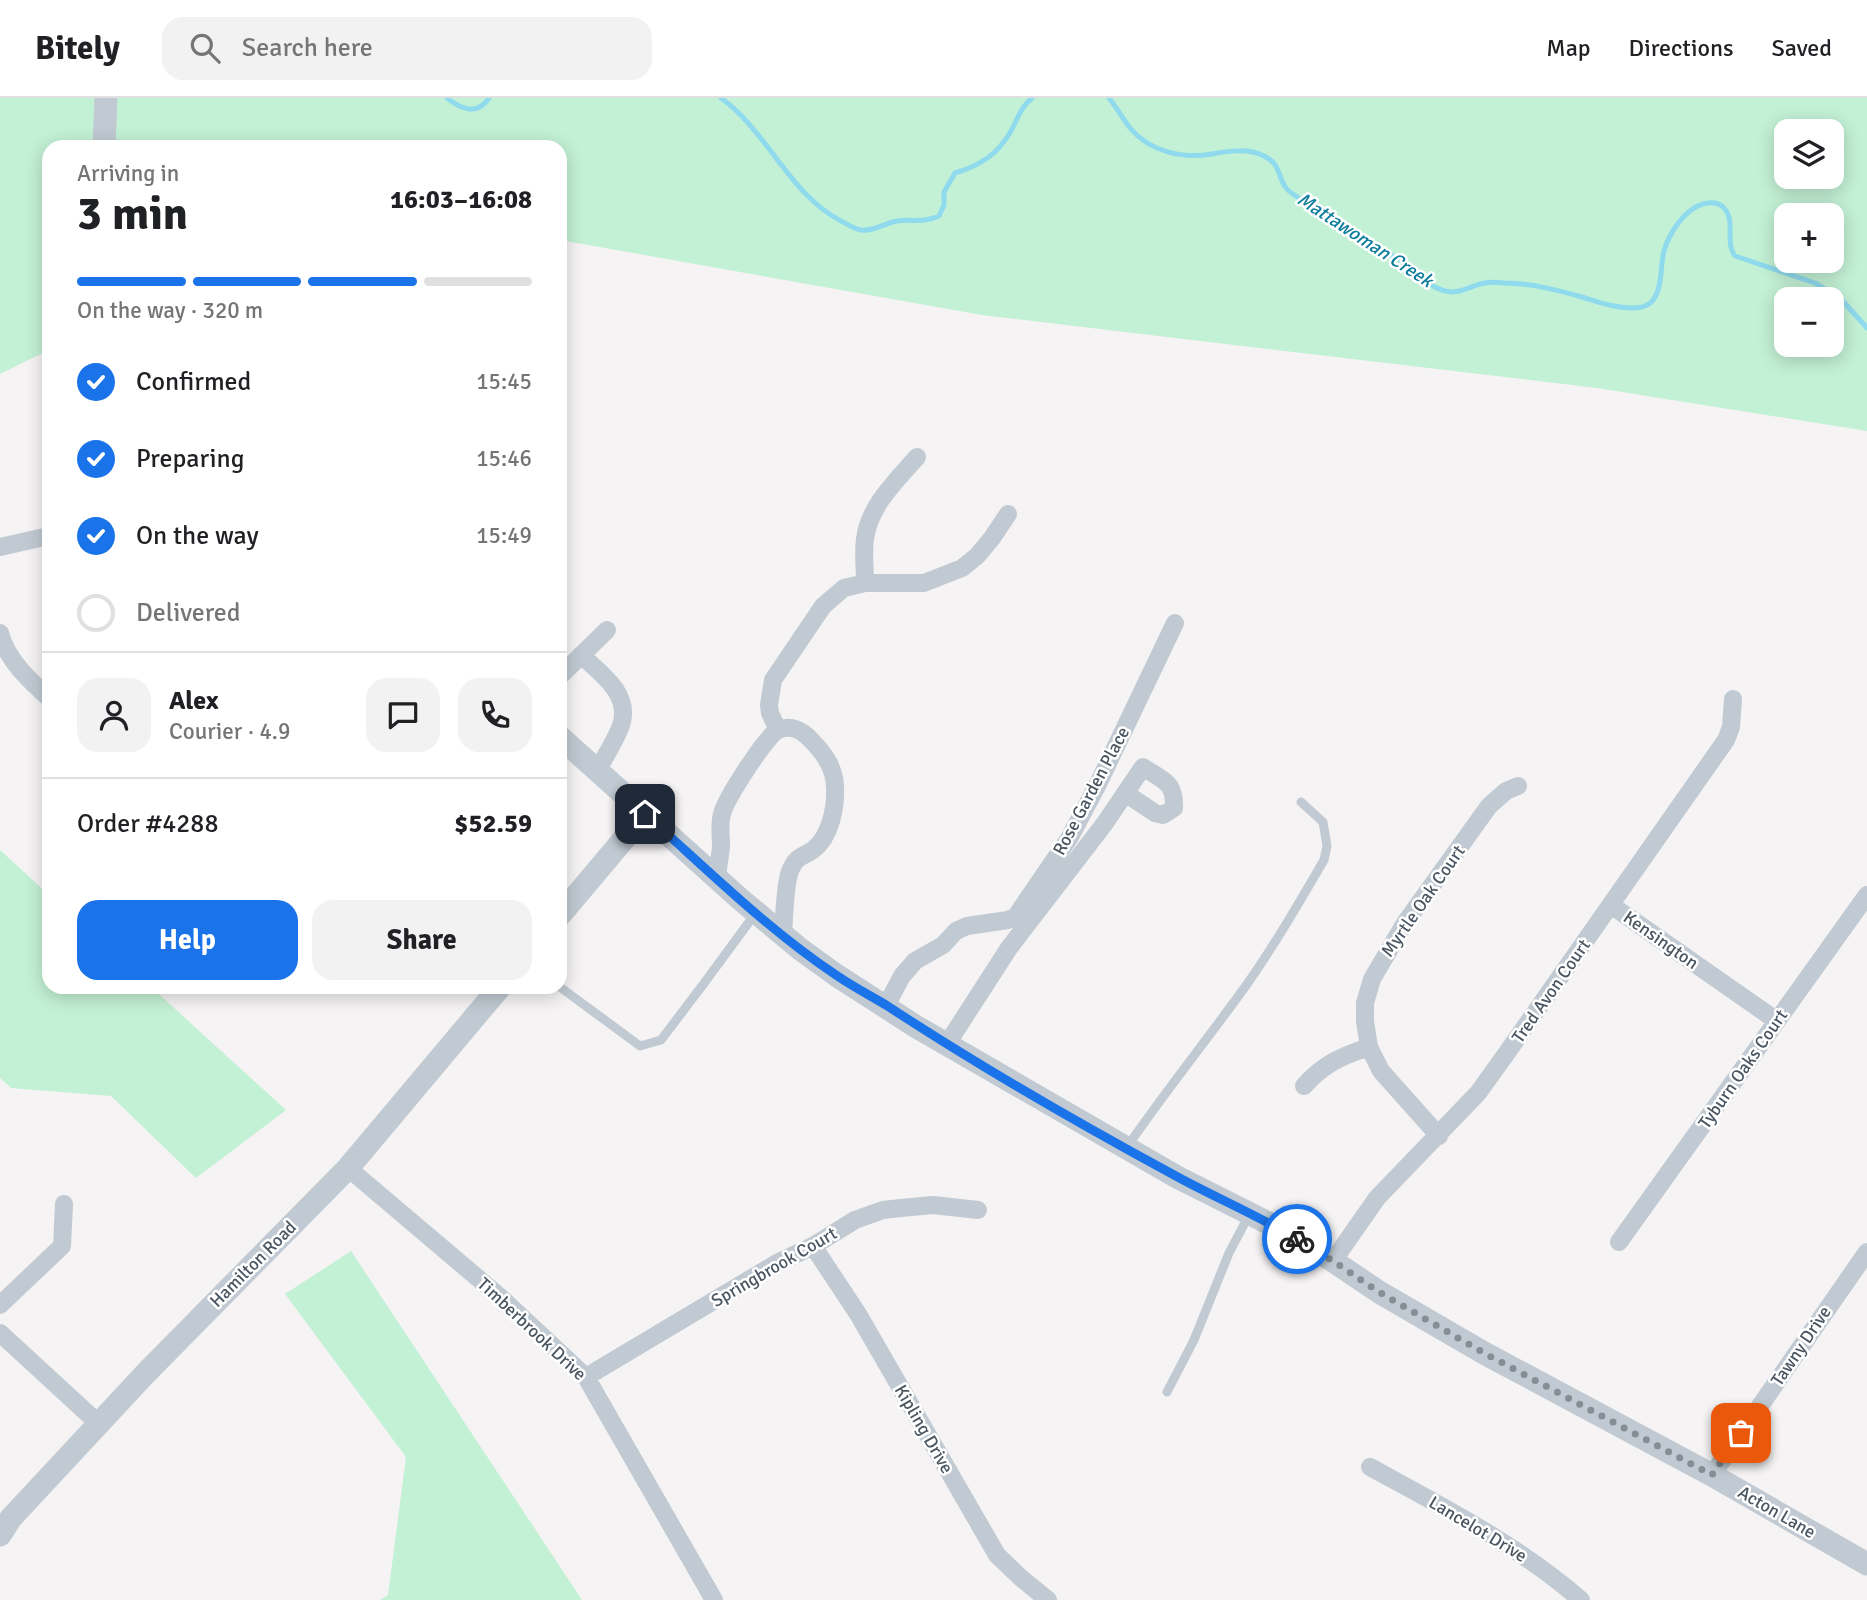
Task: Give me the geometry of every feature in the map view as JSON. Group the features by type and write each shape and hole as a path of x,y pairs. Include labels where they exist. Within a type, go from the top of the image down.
{"street":[{"path":"104,140 105,102"},
{"path":"865,583 864,541 869,520 887,491 917,457"},
{"path":"778,730 769,705 773,680 823,606 844,588 865,583 924,583 961,568 992,538 1008,514"},
{"path":"0,547 42,538"},
{"name":"Rose Garden Place","path":"886,1006 902,976 915,961 943,945 956,931 967,926 1008,920 1016,916 1070,837 1175,623"},
{"path":"567,669 607,630"},
{"path":"0,633 3,644 24,676 42,692"},
{"path":"581,655 611,684 623,705 622,723 597,771"},
{"name":"Tred Avon Court","path":"1333,1261 1377,1198 1478,1093 1726,740 1731,727 1733,699"},
{"path":"717,878 721,815 727,798 766,741 778,730 794,728 805,733 825,754 832,772 835,784 833,813 823,839 813,849 799,856 789,873 782,934"},
{"name":"Acton Lane","path":"567,743 756,912 836,975 947,1044 1126,1148 1280,1229 1379,1292 1484,1353 1712,1475 1867,1564"},
{"name":"Myrtle Oak Court","path":"1439,1136 1381,1071 1369,1046 1365,1003 1385,955 1405,923 1489,806 1506,791 1518,786"},
{"path":"947,1044 1009,948 1125,793"},
{"path":"567,907 645,814"},
{"name":"Tyburn Oaks Court","path":"1619,1242 1867,895"},
{"name":"Kensington","path":"1611,905 1777,1021"},
{"name":"Hamilton Road","path":"0,1535 10,1518 151,1368 348,1168 494,994"},
{"path":"1304,1086 1326,1065 1369,1046"},
{"name":"Timberbrook Drive","path":"348,1168 499,1296 586,1377 714,1600"},
{"path":"0,1305 62,1246 64,1204"},
{"name":"Springbrook Court","path":"586,1377 777,1263 813,1246 855,1220 883,1210 933,1205 978,1210"},
{"name":"Kipling Drive","path":"813,1246 858,1314 997,1555 1048,1600"},
{"name":"Tawny Drive","path":"1712,1475 1867,1252"},
{"path":"0,1333 99,1424"},
{"name":"Lancelot Drive","path":"1370,1467 1494,1537 1538,1565 1581,1600"}],"lane":[{"path":"1126,1148 1246,985 1324,860 1327,846 1323,822 1301,802"},
{"path":"567,991 640,1046 661,1040 756,912"},
{"path":"1167,1392 1194,1340 1229,1253 1250,1213"}],"green space":[{"path":"0,98 1867,98 1867,431 1597,388 982,315 567,241 567,140 42,140 42,353 0,374"},
{"path":"0,850 42,889 42,994 159,994 286,1110 196,1178 111,1096 11,1088 0,1078"},
{"path":"351,1251 582,1600 380,1600 388,1595 406,1457 285,1294"}],"waterway":[{"name":"Mattawoman Creek","path":"447,98 469,109 479,107 489,98"},
{"name":"Mattawoman Creek","path":"721,98 738,112 807,195 841,221 856,229 866,230 897,221 939,216 944,205 944,192 955,173 980,163 994,153 1032,98"},
{"name":"Mattawoman Creek","path":"1109,98 1130,128 1157,148 1190,155 1238,151 1264,156 1276,166 1284,185 1291,193 1319,209 1360,240 1399,259 1430,284 1442,290 1456,292 1480,284 1514,283 1553,289 1613,306 1643,307 1651,302 1658,292 1664,251 1674,230 1690,211 1713,202 1721,205 1727,212 1730,244 1735,256 1815,283 1841,299 1867,328"}],"way so far":[{"path":"1297,1239 1379,1292 1484,1353 1712,1475 1741,1433"}],"route":[{"path":"645,814 800,949 836,975 915,1026 1012,1083 1177,1177 1297,1239"}]}
